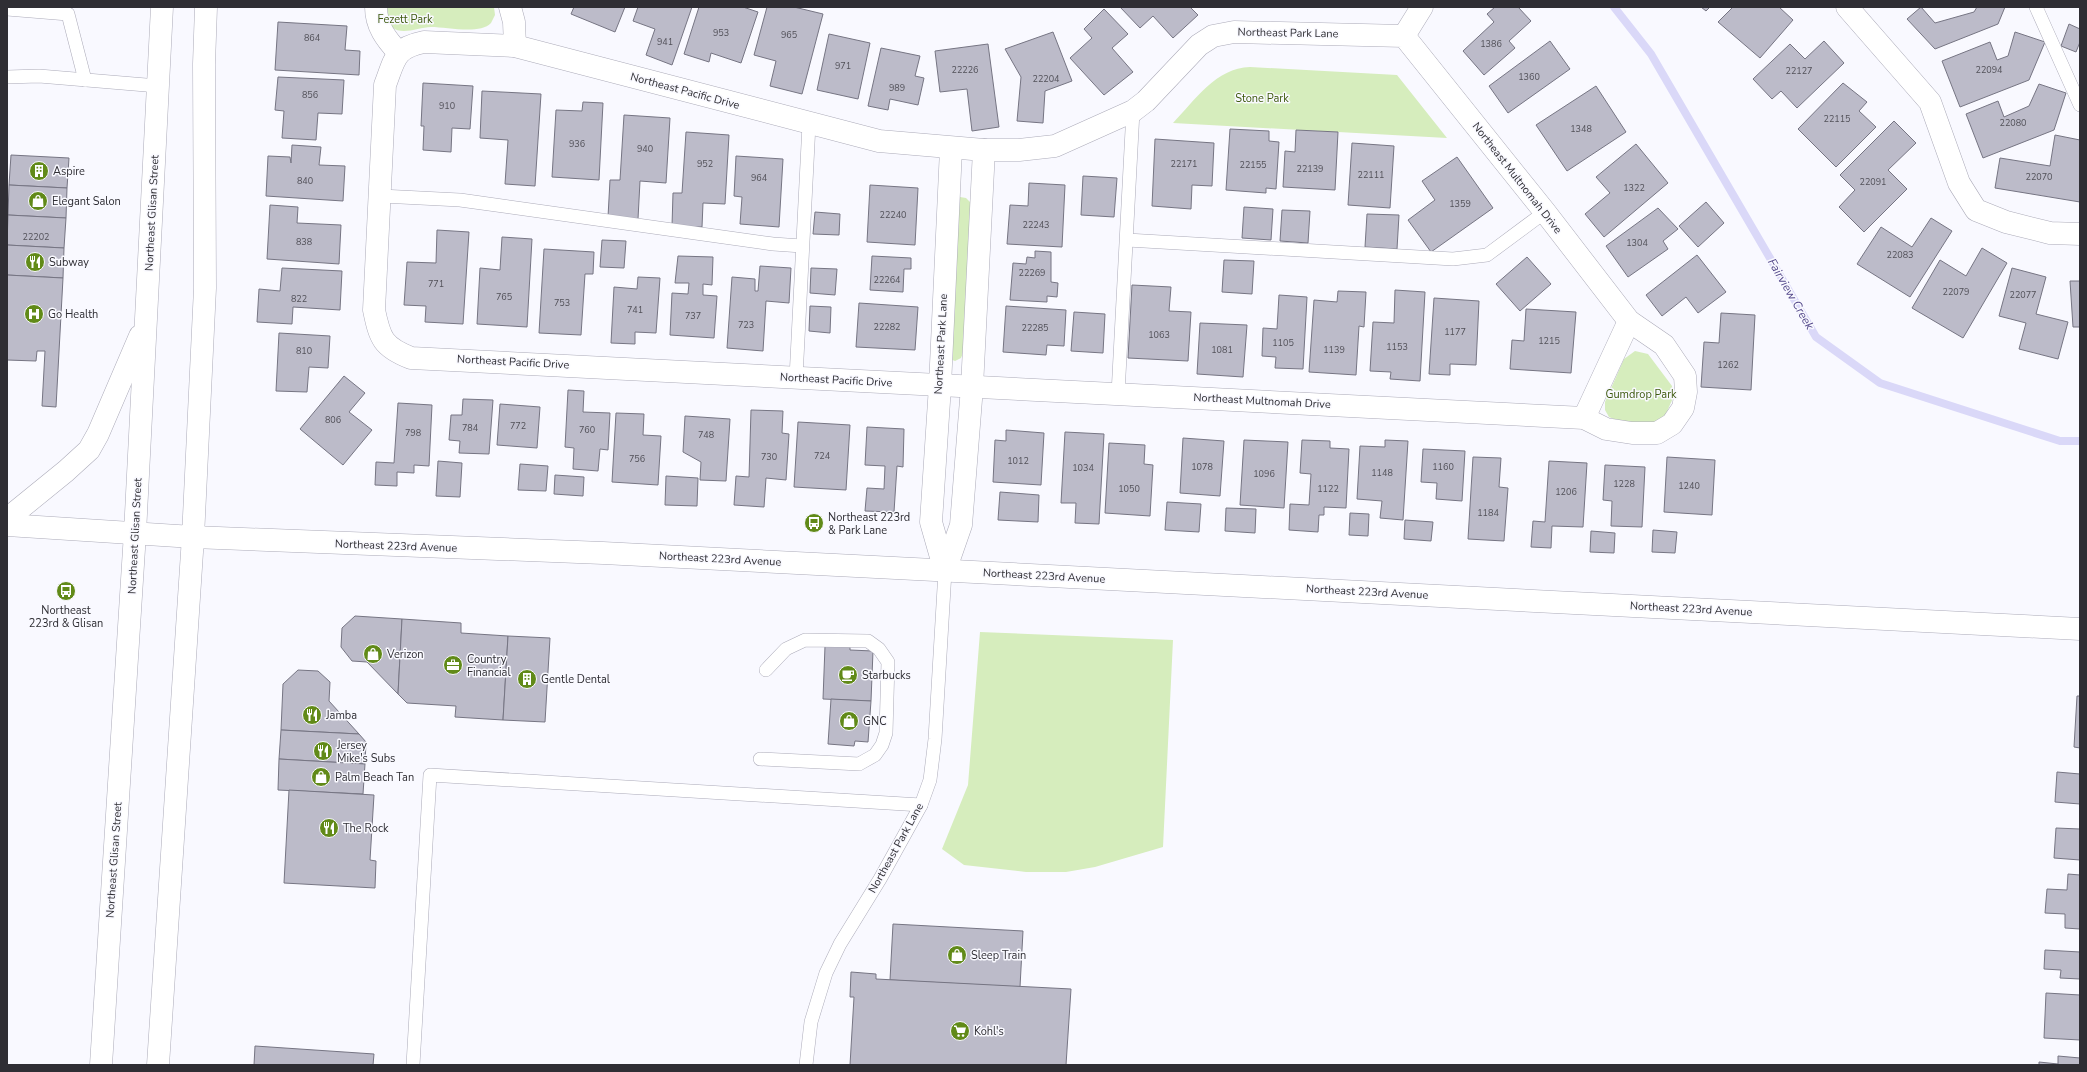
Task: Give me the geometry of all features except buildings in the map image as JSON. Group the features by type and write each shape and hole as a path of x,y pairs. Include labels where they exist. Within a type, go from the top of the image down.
{"street":[{"name":"Northeast Glisan Street","path":"101,1065 134,533 162,7"},
{"path":"158,1065 193,537 205,288 204,80 206,7"},
{"path":"376,7 376,15 383,35 398,52"},
{"path":"510,7 514,22 515,46"},
{"path":"1404,36 1422,7"},
{"path":"1847,7 1930,102 1959,184 1976,210 2006,222 2050,233 2080,234"},
{"name":"Northeast Park Lane","path":"945,571 931,522 940,386 951,149 1019,150 1055,146 1133,111 1146,101 1199,45 1213,36 1234,32 1404,36"},
{"name":"Northeast Multnomah Drive","path":"940,386 1584,418 1606,429 1632,433 1657,433 1672,424 1683,408 1686,392 1685,376 1676,360 1664,345 1629,321 1545,212 1404,36"},
{"name":"Northeast Pacific Drive","path":"940,386 412,358 393,350 379,333 374,310 381,196 385,85 398,52 411,45 424,42 515,46 808,124 879,141 951,149"},
{"name":"Northeast Park Lane","path":"945,571 961,525 972,387 984,150"},
{"path":"1584,418 1629,321"},
{"path":"7,519 66,471 89,450 98,434 146,322"},
{"name":"Northeast 223rd Avenue","path":"7,525 193,537 603,553 2080,629"}],"lane":[{"path":"2036,7 2080,105"},
{"path":"7,9 69,11 85,80"},
{"path":"7,77 39,76 158,86"},
{"path":"1118,394 1133,111"},
{"path":"796,378 808,124"},
{"path":"381,196 460,200 773,244 802,246"},
{"path":"1127,240 1453,259 1487,255 1545,212"},
{"name":"Northeast Park Lane","path":"806,1065 811,1022 826,973 840,944 880,879 921,805 933,761 945,571"},
{"path":"760,759 859,764 875,755 882,745 886,733 888,662 879,649 868,641 805,640 786,650 766,670"},
{"path":"413,1065 430,775 921,805"}],"green space":[{"name":"Fezett Park","path":"386,7 494,7 495,15 491,23 486,27 479,29 463,30 426,27 401,31 396,30 390,25"},
{"name":"Stone Park","path":"1250,67 1397,75 1447,138 1173,123 1198,95 1216,79 1238,69"},
{"path":"960,197 966,198 971,203 963,353 961,358 955,361 950,359 958,199"},
{"name":"Gumdrop Park","path":"1635,351 1648,354 1672,386 1673,398 1665,416 1656,423 1621,422 1609,417 1605,410 1605,402 1624,359"},
{"path":"980,632 1173,640 1163,847 1095,867 1066,872 1026,872 964,865 942,849 968,785"}],"waterway":[{"name":"Fairview Creek","path":"1614,7 1651,54 1816,337 1880,383 2060,441 2080,441"}],"place":[{"name":"Aspire","path":"39,171"},
{"name":"Elegant Salon","path":"38,201"},
{"name":"Subway","path":"35,262"},
{"name":"Go Health","path":"34,314"},
{"name":"Northeast 223rd & Park Lane","path":"814,523"},
{"name":"Northeast 223rd & Glisan","path":"66,591"},
{"name":"Verizon","path":"373,654"},
{"name":"Country Financial","path":"453,665"},
{"name":"Starbucks","path":"848,675"},
{"name":"Gentle Dental","path":"527,679"},
{"name":"Jamba","path":"312,715"},
{"name":"GNC","path":"849,721"},
{"name":"Jersey Mike's Subs","path":"323,751"},
{"name":"Palm Beach Tan","path":"321,777"},
{"name":"The Rock","path":"329,828"},
{"name":"Sleep Train","path":"957,955"},
{"name":"Kohl's","path":"960,1031"}]}
